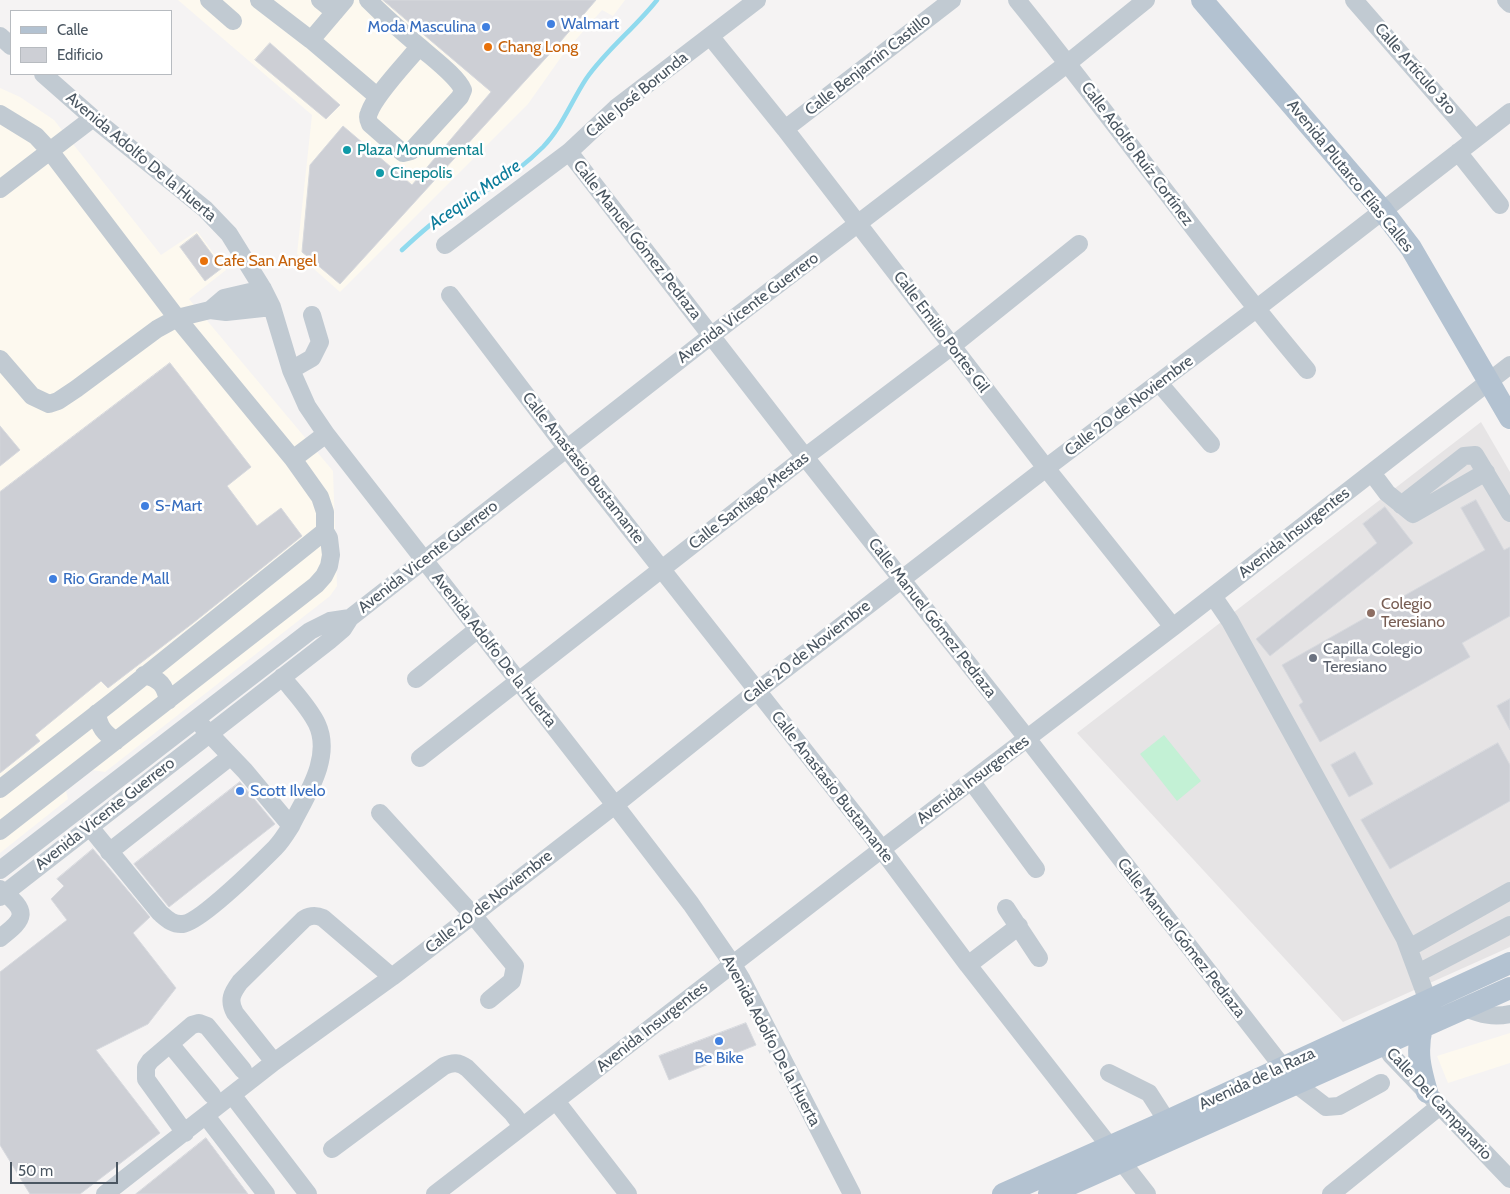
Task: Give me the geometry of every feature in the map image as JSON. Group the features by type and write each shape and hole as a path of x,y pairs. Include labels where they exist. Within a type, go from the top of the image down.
{"main road":[{"name":"Avenida Plutarco Elías Calles","path":"1202,0 1382,210 1415,255 1510,418"},
{"name":"Avenida de la Raza","path":"1003,1194 1116,1154 1289,1076 1378,1035 1428,1001 1510,963"},
{"name":"Avenida de la Raza","path":"1378,1035 1422,1027 1510,988"},
{"path":"1422,1027 1418,1042 1419,1066 1434,1099"},
{"name":"Avenida de la Raza","path":"1049,1194 1167,1121 1289,1076"}],"street":[{"path":"209,0 233,21"},
{"path":"259,0 311,40 378,97"},
{"path":"311,40 340,6 320,0"},
{"path":"368,0 461,85 463,90 460,97 411,151 403,152 370,124 368,113 378,97 419,47"},
{"name":"Calle José Borunda","path":"445,245 569,152 616,108 757,0"},
{"name":"Calle Benjamín Castillo","path":"785,129 952,0"},
{"name":"Calle Adolfo Ruíz Cortínez","path":"1017,0 1068,63 1256,309 1308,370"},
{"name":"Avenida Vicente Guerrero","path":"2,893 282,678 343,629 350,618 712,335 1068,63 1146,0"},
{"name":"Calle Artículo 3ro","path":"1354,0 1475,139"},
{"path":"1506,0 1510,4"},
{"path":"0,36 10,45"},
{"name":"Calle Emilio Portes Gil","path":"710,36 785,129 1046,468 1173,627"},
{"name":"Avenida Adolfo De la Huerta","path":"44,75 93,118 186,193 229,234 272,307 291,370 307,406 326,434 691,904 733,965 852,1194"},
{"name":"Calle 20 de Noviembre","path":"105,1194 233,1096 274,1062 392,977 473,915 615,805 757,691 1046,468 1159,384 1510,112"},
{"path":"0,114 36,136 50,151 177,318 293,459 320,497 325,512 325,531 329,538 331,555 329,566 324,576 316,585 0,831"},
{"path":"0,189 93,118"},
{"name":"Calle Manuel Gómez Pedraza","path":"569,152 1289,1076 1326,1107 1339,1106 1381,1084"},
{"path":"1458,152 1500,205"},
{"name":"Calle Santiago Mestas","path":"420,758 805,457 952,346 1079,244"},
{"path":"210,310 224,298 263,289"},
{"name":"Calle Anastasio Bustamante","path":"450,295 567,449 882,849 968,966 1148,1194"},
{"path":"0,359 32,396 49,404 58,401 76,389 157,329 177,318 210,310 226,312 272,307"},
{"path":"291,370 312,358 320,342 312,315"},
{"name":"Avenida Insurgentes","path":"435,1194 882,849 1028,739 1510,365"},
{"path":"1159,384 1211,444"},
{"path":"293,459 326,434"},
{"path":"1401,505 1464,456 1475,454 1510,513"},
{"path":"1372,473 1387,493 1413,514 1486,472"},
{"path":"0,789 325,531"},
{"path":"1213,596 1230,621 1409,948 1428,1001"},
{"name":"Avenida Vicente Guerrero","path":"0,870 310,632 330,621 350,618"},
{"path":"416,679 478,629"},
{"path":"144,675 156,678 166,690 168,701"},
{"path":"89,826 160,913 169,921 185,924 196,919 276,847 291,826 322,757 322,741 318,726 309,711 282,678"},
{"path":"97,713 99,725 106,735 116,741"},
{"path":"196,719 291,826"},
{"path":"109,852 230,757"},
{"path":"972,782 1036,869"},
{"path":"380,813 473,915 515,966 512,981 489,1000"},
{"path":"1409,948 1510,891"},
{"path":"0,938 17,925 21,919 21,913 17,906 2,893"},
{"path":"1006,908 1039,958"},
{"path":"274,1062 235,1013 230,999 240,982 304,918 317,915 324,918 392,977"},
{"path":"1418,973 1510,925"},
{"path":"968,966 1019,926"},
{"path":"1465,1008 1493,1016 1510,1014"},
{"path":"185,1133 146,1079 146,1067 150,1061 192,1025 199,1023 207,1026 243,1070"},
{"name":"Calle Del Campanario","path":"1378,1035 1391,1056 1510,1179"},
{"path":"170,1044 212,1095"},
{"path":"332,1150 436,1071 450,1063 461,1064 499,1100 522,1126"},
{"path":"1109,1073 1149,1093 1167,1121"},
{"path":"233,1096 308,1194"},
{"path":"1330,1194 1434,1099"},
{"path":"556,1101 628,1194"},
{"path":"206,1116 266,1194"}],"shaded area":[{"path":"178,0 625,0 613,16 602,10 564,53 528,104 340,292 297,254 312,115"},
{"path":"0,88 20,97 54,120 161,255 197,231 226,270 189,299 333,471 337,586 330,596 105,772 92,770 66,791 68,799 0,853"},
{"name":"Colegio Teresiano","path":"1481,422 1510,472 1510,947 1343,1022 1077,733"},
{"path":"1510,1033 1510,1063 1448,1083 1437,1056"}],"green space":[{"path":"1164,735 1201,781 1177,801 1140,754"}],"building":[{"name":"Plaza Monumental","path":"383,0 596,0 555,48 340,284 302,252 310,165 343,126 412,185 491,92"},
{"name":"Plaza Monumental","path":"270,43 340,105 326,119 255,60"},
{"path":"197,234 222,268 205,281 180,247"},
{"path":"170,363 251,467 227,486 257,526 281,508 302,536 108,688 101,681 35,735 40,741 0,773 0,492"},
{"path":"0,426 20,450 0,466"},
{"path":"1476,500 1504,550 1510,547 1510,616 1462,643 1470,657 1320,742 1299,705 1303,702 1282,665 1485,550 1461,508"},
{"path":"1385,507 1413,543 1270,656 1256,639 1377,543 1363,524"},
{"path":"1510,699 1510,730 1497,706"},
{"path":"1498,743 1510,765 1510,801 1390,869 1361,820"},
{"path":"1355,752 1373,784 1349,797 1331,765"},
{"path":"240,782 275,824 169,907 134,864"},
{"path":"93,849 150,917 133,933 176,988 148,1024 96,1050 160,1133 80,1194 30,1194 0,1145 0,972 67,920 51,899 64,886 57,879"},
{"path":"746,1023 756,1045 669,1080 659,1056"},
{"path":"206,1138 248,1194 136,1194"}],"waterway":[{"name":"Acequia Madre","path":"402,250 443,215 505,178 543,147 556,131 594,68 657,0"}],"place":[{"name":"Walmart","path":"551,24"},
{"name":"Moda Masculina","path":"486,27"},
{"name":"Chang Long","path":"488,47"},
{"name":"Plaza Monumental","path":"347,150"},
{"name":"Cinepolis","path":"380,173"},
{"name":"Cafe San Angel","path":"204,261"},
{"name":"S-Mart","path":"145,506"},
{"name":"Rio Grande Mall","path":"53,579"},
{"name":"Colegio Teresiano","path":"1371,613"},
{"name":"Capilla Colegio Teresiano","path":"1313,658"},
{"name":"Scott Ilvelo","path":"240,791"},
{"name":"Be Bike","path":"719,1041"}]}
